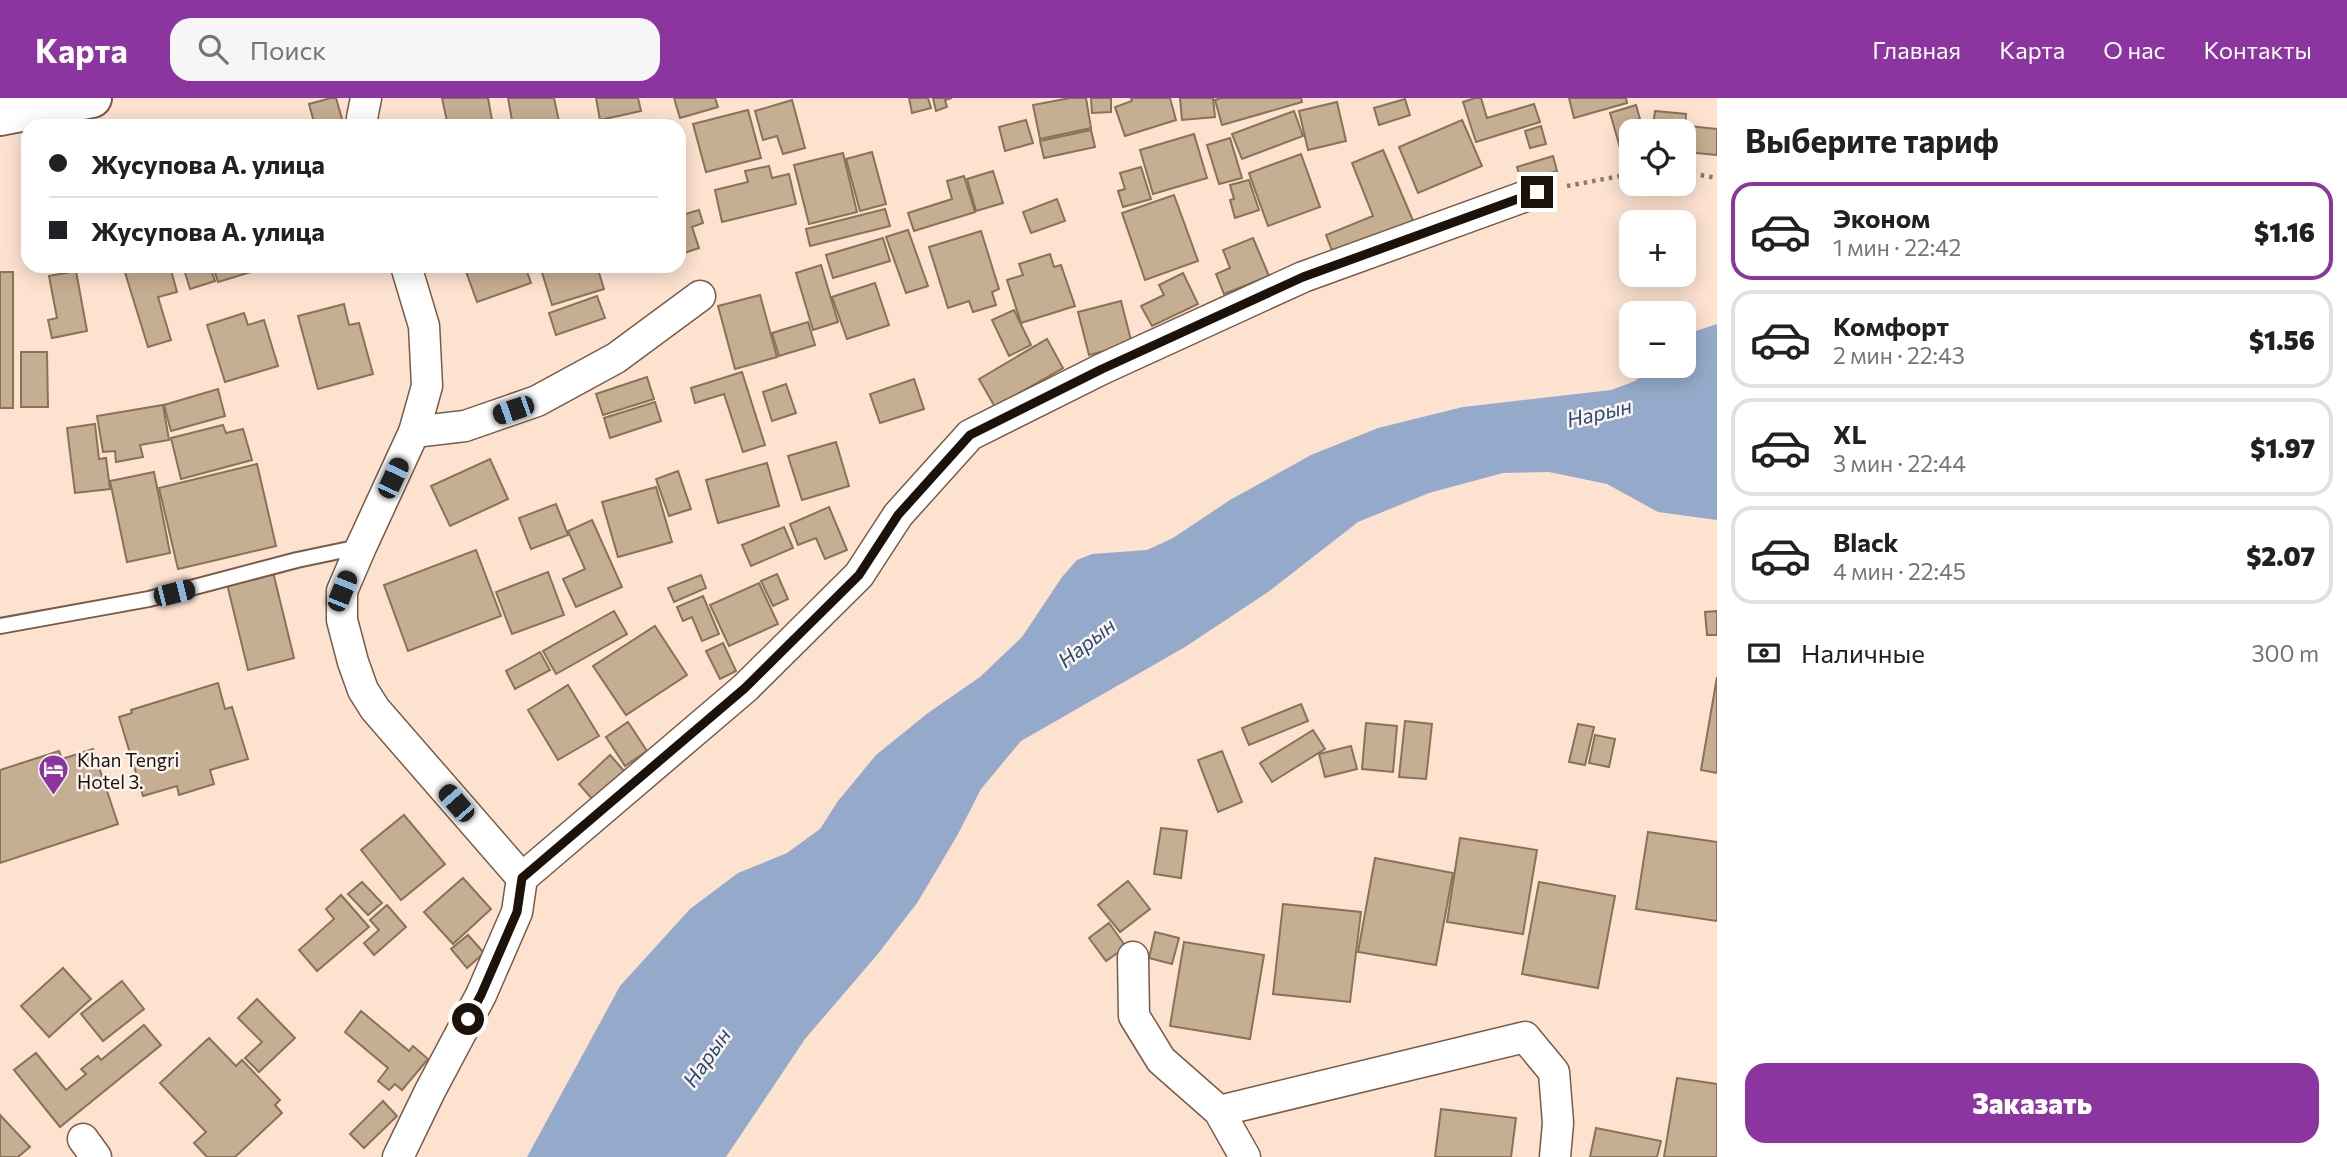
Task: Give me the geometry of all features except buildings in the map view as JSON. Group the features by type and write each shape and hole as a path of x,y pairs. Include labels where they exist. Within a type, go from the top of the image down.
{"main road":[{"path":"0,116 92,98"}],"street":[{"path":"362,119 366,98"},
{"path":"398,1157 429,1091 481,995 517,912 522,878 745,688 859,575 898,515 970,435 1102,369 1303,277 1537,192"},
{"path":"408,273 424,326 427,386 414,432 342,591 342,620 363,690 374,709 522,878"},
{"path":"414,432 465,426 537,401 616,358 700,296"},
{"path":"1133,957 1134,1016 1161,1060 1219,1111 1245,1157"},
{"path":"1219,1111 1525,1037 1554,1072 1558,1123 1555,1157"}],"lane":[{"path":"0,626 149,599 297,560 360,547"}],"path":[{"path":"1696,174 1717,178"},
{"path":"1537,192 1619,176"}],"water":[{"name":"Нарын","path":"1717,324 1717,520 1658,512 1607,484 1549,472 1503,473 1429,493 1358,522 1268,592 1185,647 1021,741 981,789 917,903 877,955 805,1039 726,1157 527,1157 620,986 690,909 738,873 787,853 820,829 838,801 876,755 928,713 980,677 1022,637 1062,577 1077,560 1092,554 1147,550 1173,538 1230,500 1311,455 1378,428 1463,407 1611,390 1638,378 1696,378 1696,331"}],"place":[{"name":"Khan Tengri Hotel 3.","path":"54,797"}],"route":[{"path":"468,1019 517,912 522,878 745,688 859,575 898,515 970,435 1102,369 1303,277 1537,192"}]}
